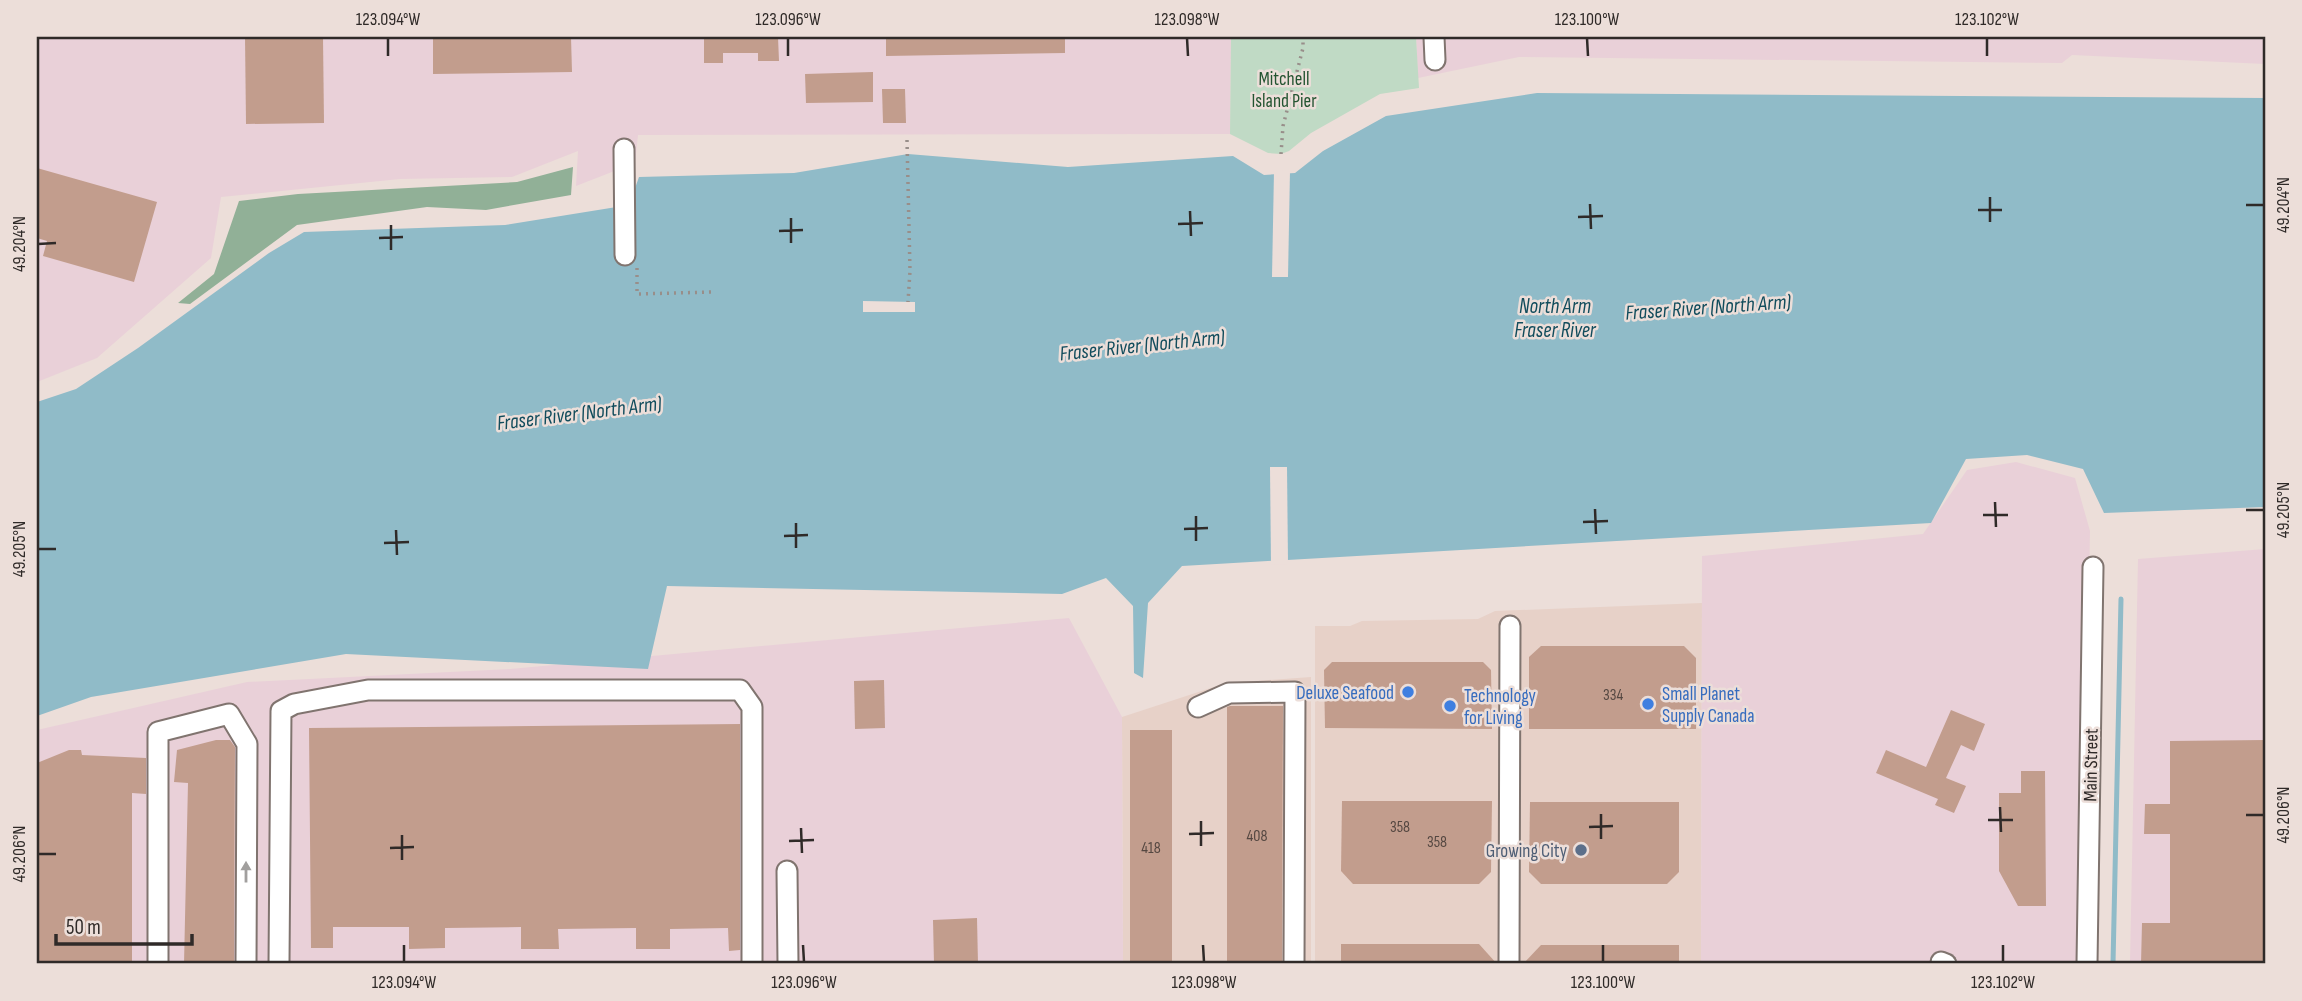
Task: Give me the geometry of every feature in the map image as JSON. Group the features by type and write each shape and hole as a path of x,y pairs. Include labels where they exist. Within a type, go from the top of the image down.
{"street":[{"path":"1434,37 1435,60"},
{"path":"624,149 631,261"},
{"name":"Main Street","path":"2087,964 2093,567"},
{"path":"1509,964 1510,626"},
{"path":"279,964 281,711 294,704 368,690 740,690 752,707 752,964"},
{"path":"1198,706 1229,693 1295,692 1294,964"},
{"path":"158,964 158,732 229,714 247,744 246,964"},
{"path":"787,872 788,964"}],"path":[{"path":"1281,154 1283,126 1303,48 1303,37"},
{"path":"907,140 910,271 908,302"},
{"path":"631,261 637,294 712,292"}],"shaded area":[{"path":"37,37 1231,37 1230,134 638,135 635,163 576,186 578,151 512,177 400,179 221,197 211,258 97,358 37,382"},
{"path":"1416,37 2265,37 2265,64 2072,55 2062,63 1519,57 1418,78"},
{"path":"2016,462 2075,478 2090,531 2082,964 1701,964 1702,556 1923,534 1967,470"},
{"path":"2265,549 2265,964 2130,964 2138,559"},
{"path":"1702,603 1701,964 1315,964 1315,626 1350,626 1362,621 1478,619 1495,611"},
{"path":"1069,618 1122,717 1123,964 37,964 37,730 247,682 510,669"},
{"path":"1311,677 1311,964 1123,964 1122,717 1226,683"}],"green space":[{"name":"Mitchell Island Pier","path":"1231,37 1416,37 1419,88 1380,94 1311,133 1289,151 1281,154 1268,153 1230,134"},
{"path":"573,167 571,195 486,210 427,207 297,225 190,304 178,303 214,274 239,201 298,194 517,182"}],"water":[{"name":"North Arm Fraser River","path":"1537,93 2265,98 2265,507 2104,513 2083,469 2027,455 1966,459 1931,523 1182,566 1148,603 1143,678 1134,673 1133,606 1106,578 1062,594 667,586 648,669 346,654 91,697 37,716 37,402 76,389 138,348 269,253 304,232 505,225 629,205 639,177 794,173 908,154 1068,167 1233,156 1264,175 1295,173 1323,151 1386,116"}],"pier":[{"name":"Mitchell Island Pier","path":"1290,170 1288,277 1272,277 1274,171"},
{"path":"863,301 915,302 915,312 863,312"},
{"path":"1270,467 1287,467 1288,564 1271,565"}],"building":[{"path":"245,37 323,37 324,123 246,124"},
{"path":"433,37 571,37 572,72 433,74"},
{"path":"704,37 778,37 779,61 758,61 758,53 723,53 723,63 704,63"},
{"path":"886,37 1065,37 1065,53 886,56"},
{"path":"873,72 873,102 806,103 805,74"},
{"path":"882,89 905,89 906,123 883,123"},
{"path":"37,168 157,202 134,282 43,256 47,241 37,238"},
{"path":"1541,646 1684,646 1696,658 1696,729 1529,729 1529,657"},
{"path":"1332,662 1483,662 1491,670 1492,729 1325,728 1324,670"},
{"path":"884,680 885,728 855,729 854,681"},
{"path":"1283,706 1282,964 1227,964 1227,707"},
{"path":"1951,710 1985,724 1974,751 1961,745 1946,778 1966,786 1954,813 1935,805 1938,799 1876,773 1886,750 1926,767"},
{"path":"740,724 740,950 729,951 728,928 670,929 670,949 636,949 636,928 558,929 559,949 521,949 521,927 445,928 445,948 409,949 409,927 333,927 333,948 311,948 309,728"},
{"path":"1130,730 1172,730 1172,964 1130,964"},
{"path":"216,740 230,740 235,747 234,964 184,964 188,783 174,782 177,750"},
{"path":"2265,740 2265,964 2141,964 2142,923 2170,923 2170,834 2144,834 2145,804 2170,804 2170,741"},
{"path":"69,750 81,750 82,755 146,758 146,794 132,793 132,964 37,964 37,763"},
{"path":"2021,771 2045,771 2046,906 2018,906 1999,871 1999,793 2021,793"},
{"path":"1342,801 1492,801 1491,872 1479,884 1353,884 1341,871"},
{"path":"1530,802 1679,802 1679,872 1667,884 1541,884 1529,872"},
{"path":"977,918 978,964 934,964 933,920"},
{"path":"1341,944 1479,944 1497,964 1341,964"},
{"path":"1541,945 1679,945 1679,964 1523,964"}],"waterway":[{"path":"2113,964 2121,599"}],"place":[{"name":"Deluxe Seafood","path":"1408,692"},
{"name":"Small Planet Supply Canada","path":"1648,704"},
{"name":"Technology for Living","path":"1450,706"},
{"name":"Growing City","path":"1581,850"}],"water label":[{"name":"Fraser River (North Arm)","path":"1708,307"},
{"name":"Fraser River (North Arm)","path":"1142,345"},
{"name":"Fraser River (North Arm)","path":"579,413"}]}
